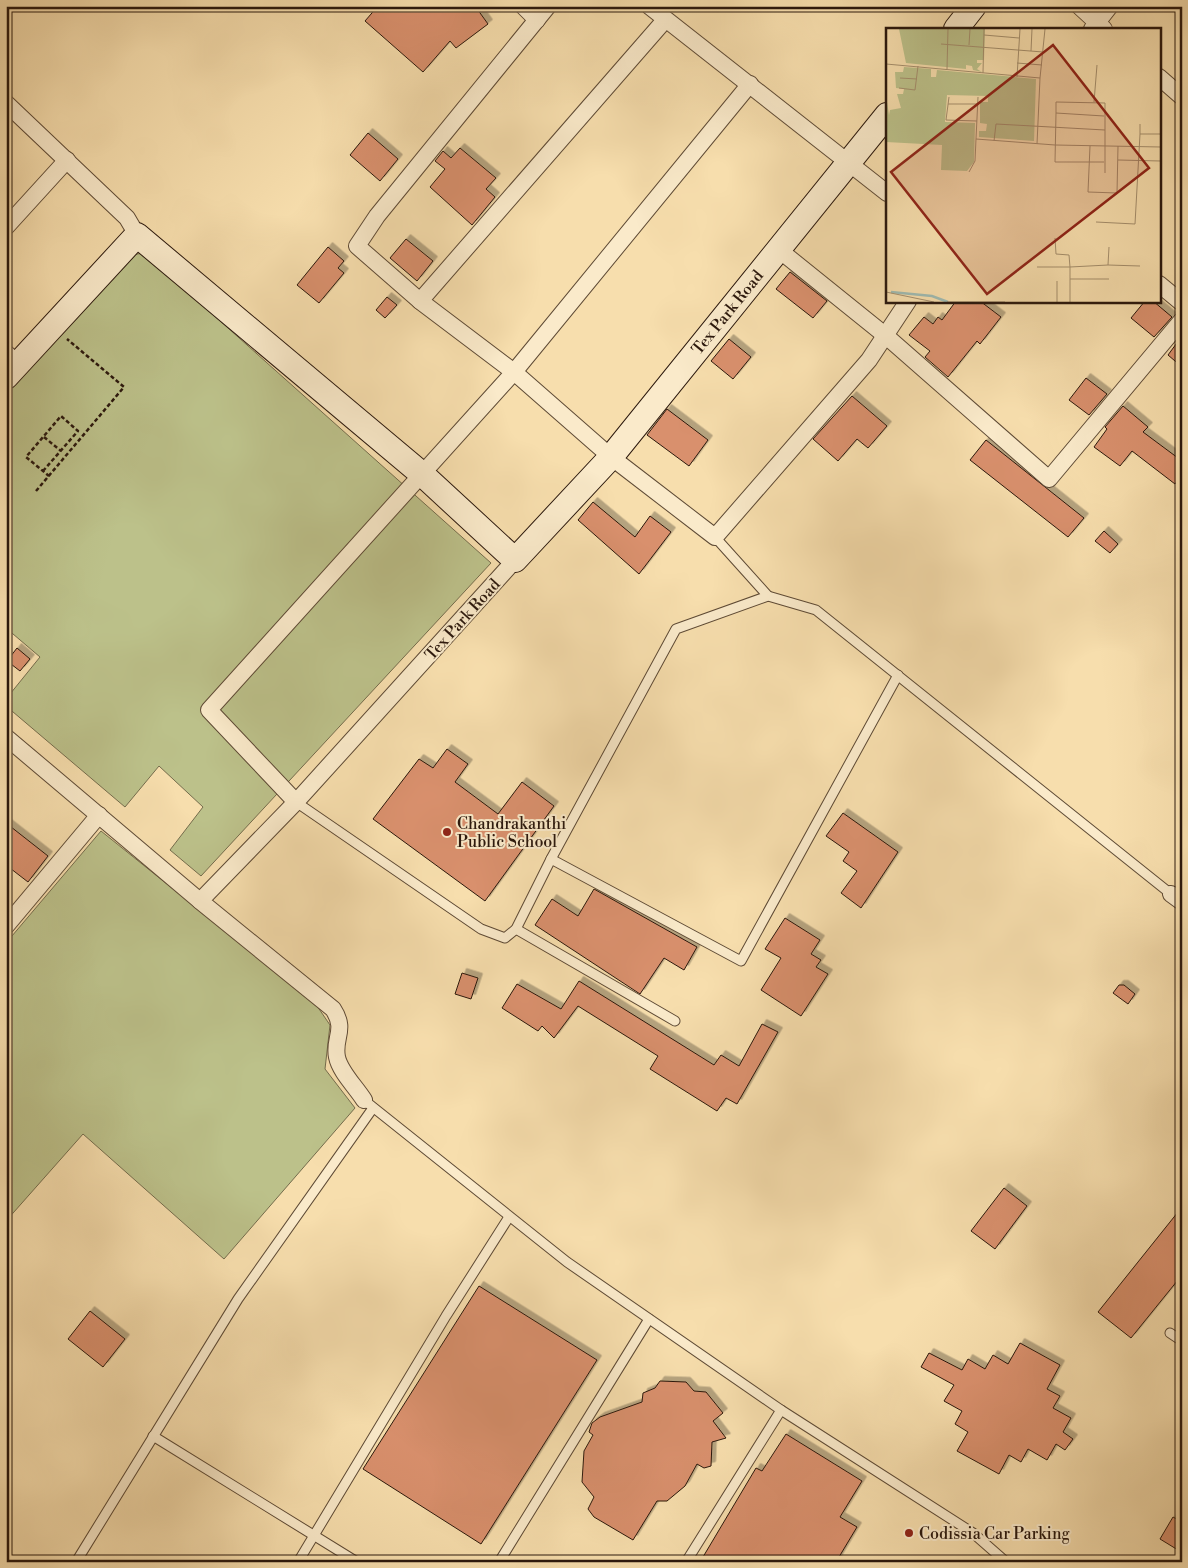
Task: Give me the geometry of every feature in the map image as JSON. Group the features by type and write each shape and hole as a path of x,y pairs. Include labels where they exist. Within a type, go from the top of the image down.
{"street":[{"path":"523,6 537,20"},
{"path":"548,6 377,216 357,246 420,301 514,372 611,457 715,537 869,360 907,302"},
{"path":"649,6 886,192"},
{"path":"957,28 974,6"},
{"path":"1078,6 1097,27 1110,6"},
{"path":"420,301 665,20"},
{"path":"1160,78 1182,97"},
{"path":"296,802 209,710 514,372 750,84"},
{"path":"6,103 127,218 137,235 423,475 515,560"},
{"name":"Tex Park Road","path":"200,900 296,802 611,457 886,116"},
{"path":"6,227 67,160"},
{"path":"10,364 53,327 137,235"},
{"path":"778,249 886,336 1049,479 1182,320"},
{"path":"1160,285 1182,303"},
{"path":"6,737 333,1009 341,1026 336,1054 338,1063 368,1104"},
{"path":"6,926 99,815"}],"lane":[{"path":"715,537 768,596 816,610 1177,898"},
{"path":"296,802 480,929 505,938 516,929 551,859 676,630 768,596"},
{"path":"551,859 741,961 898,676"},
{"path":"516,929 675,1021"},
{"path":"76,1562 238,1299 368,1104 567,1262 781,1410 973,1533 1006,1562"},
{"path":"298,1562 446,1316 509,1217"},
{"path":"498,1562 649,1319"},
{"path":"1170,1333 1182,1341"},
{"path":"686,1562 781,1410"},
{"path":"153,1436 356,1562"}],"path":[{"path":"36,490 124,387 53,327"},
{"path":"43,471 78,431 61,416 26,457 49,476"},
{"path":"44,437 61,451"}],"green space":[{"path":"144,253 491,563 201,876 170,850 203,807 159,766 125,807 6,706 6,699 40,657 6,628 6,385 124,256"},
{"path":"101,831 315,1003 330,1025 325,1069 355,1108 224,1259 83,1134 6,1221 6,943"}],"building":[{"path":"378,6 475,6 488,24 456,48 450,41 423,72 365,21"},
{"path":"368,133 398,159 380,181 350,155"},
{"path":"460,148 496,178 486,189 495,197 472,225 430,187 445,169 435,161 443,151 451,158"},
{"path":"406,239 433,261 417,281 390,258"},
{"path":"328,247 344,261 338,268 344,273 319,303 297,285"},
{"path":"790,272 827,301 813,318 776,289"},
{"path":"387,297 397,305 385,318 376,310"},
{"path":"955,302 981,302 1001,317 980,344 977,341 948,377 925,357 930,351 909,335 924,317 933,324 938,317 942,320"},
{"path":"1144,302 1154,302 1172,317 1154,337 1131,318"},
{"path":"1182,336 1182,367 1168,355"},
{"path":"729,339 751,357 733,379 711,361"},
{"path":"1086,378 1107,394 1089,415 1069,400"},
{"path":"852,396 887,426 868,448 857,439 838,461 813,439"},
{"path":"1123,406 1148,427 1143,432 1182,461 1182,475 1175,484 1132,451 1120,466 1094,447 1107,429 1105,427"},
{"path":"667,409 708,440 689,466 647,435"},
{"path":"986,440 1084,518 1068,537 970,460"},
{"path":"593,502 635,537 650,516 671,532 639,574 578,520"},
{"path":"1104,531 1118,544 1110,553 1095,541"},
{"path":"17,648 30,659 20,671 7,661"},
{"name":"Chandrakanthi Public School","path":"447,749 468,764 455,782 498,814 522,782 554,806 485,901 373,819 419,759 433,768"},
{"path":"843,813 898,852 861,908 841,893 857,871 843,861 849,852 826,836"},
{"path":"6,823 48,856 28,882 6,865"},
{"path":"594,889 697,947 684,970 664,958 640,994 535,925 552,899 578,916"},
{"path":"785,918 820,940 811,954 821,960 816,967 828,974 801,1016 761,990 781,958 765,949"},
{"path":"462,973 478,978 471,999 455,994"},
{"path":"579,981 714,1065 721,1055 739,1066 762,1024 778,1032 737,1104 726,1098 717,1111 650,1069 658,1056 578,1006 554,1038 542,1026 538,1031 502,1008 517,984 561,1009"},
{"path":"1119,985 1124,985 1135,994 1128,1004 1113,993"},
{"path":"1004,1188 1027,1206 995,1249 971,1231"},
{"path":"1182,1207 1182,1275 1131,1338 1098,1312"},
{"path":"479,1286 597,1360 481,1544 363,1469"},
{"path":"90,1311 125,1339 103,1367 68,1339"},
{"path":"1020,1343 1060,1365 1047,1389 1060,1396 1053,1408 1071,1418 1063,1432 1073,1439 1065,1450 1056,1444 1047,1460 1028,1449 1021,1462 1009,1455 999,1474 957,1451 968,1432 955,1424 962,1411 944,1401 954,1385 921,1367 929,1353 962,1370 968,1359 985,1369 993,1355 1008,1364"},
{"path":"660,1381 686,1382 694,1391 706,1392 723,1413 713,1421 726,1438 712,1442 711,1466 704,1468 697,1464 685,1486 667,1501 657,1501 633,1540 594,1517 588,1509 594,1497 582,1482 584,1451 593,1435 589,1432 592,1423 600,1417 642,1402 643,1393 655,1388"},
{"path":"786,1434 862,1481 840,1517 857,1527 836,1562 700,1562 756,1468 762,1471"},
{"path":"1173,1517 1182,1522 1182,1544 1178,1550 1160,1539"}],"place":[{"name":"Chandrakanthi Public School","path":"447,832"},
{"name":"Codissia Car Parking","path":"909,1533"}]}
